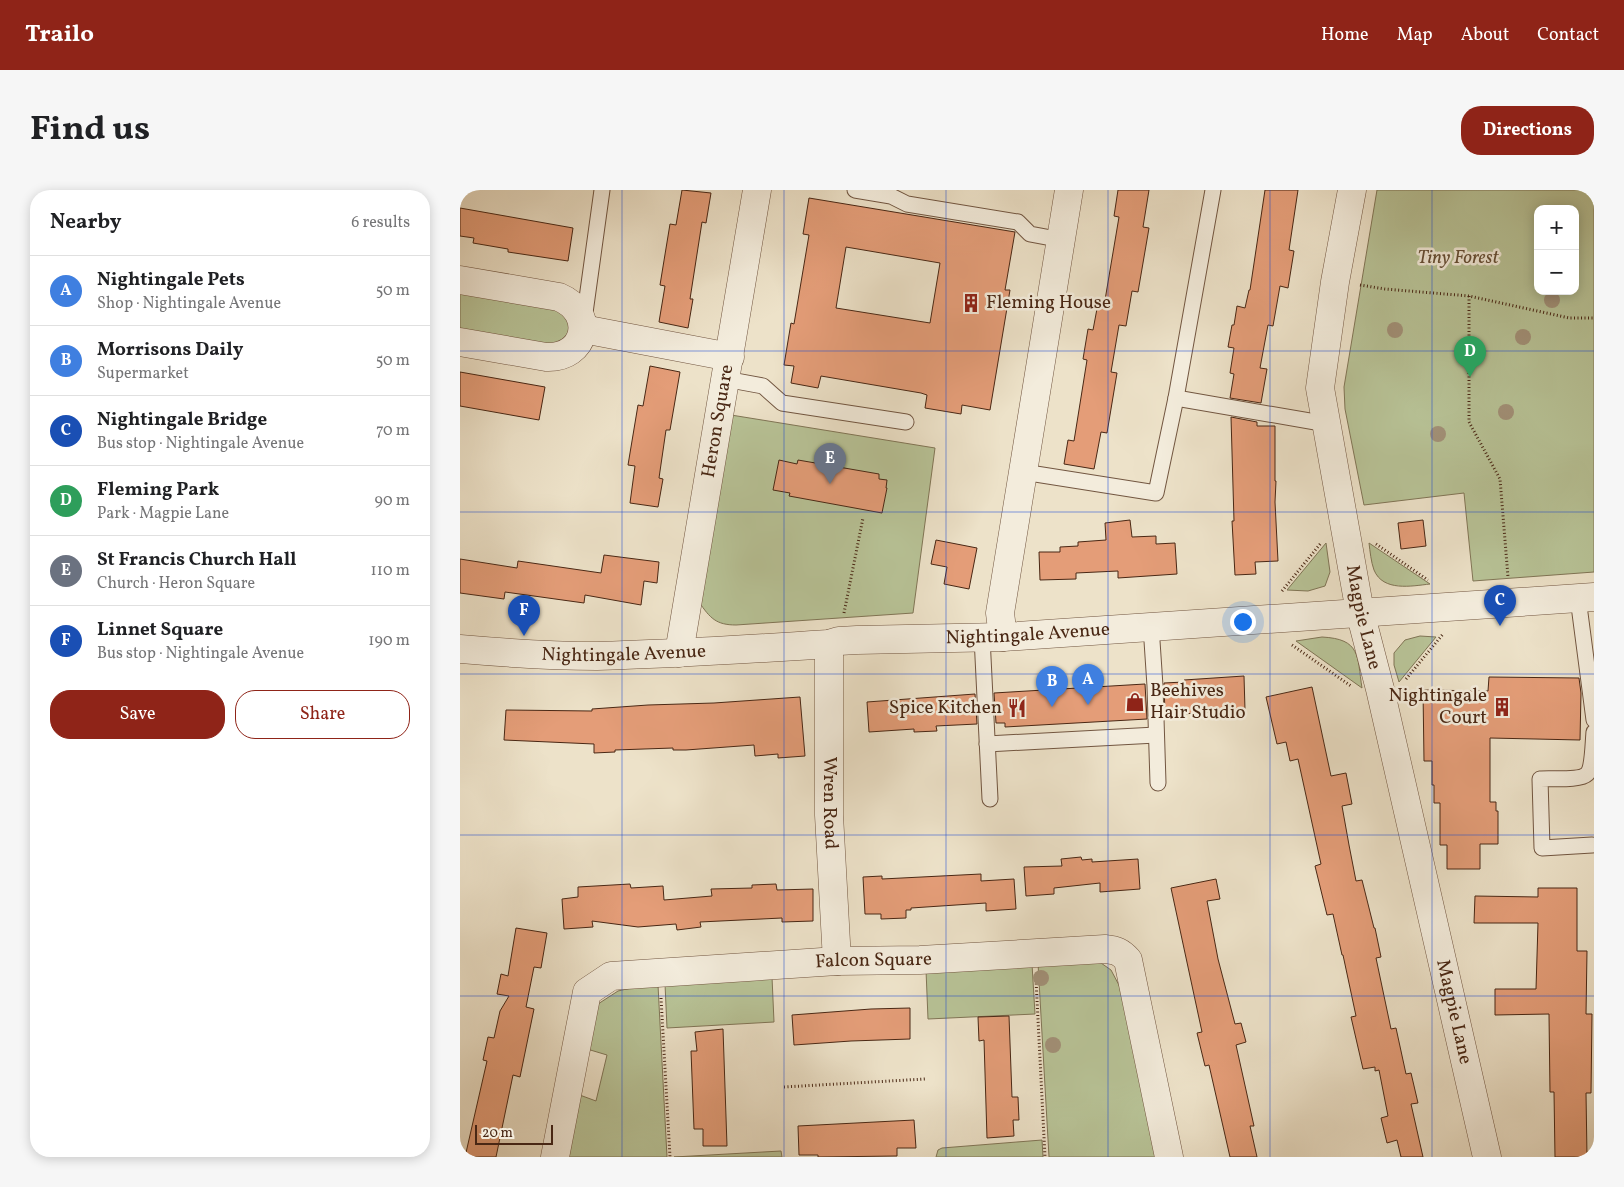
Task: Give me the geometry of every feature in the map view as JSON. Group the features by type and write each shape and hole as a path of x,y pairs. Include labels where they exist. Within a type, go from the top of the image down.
{"street":[{"name":"Heron Square","path":"679,653 757,190"},
{"path":"992,637 1000,613 1069,190"},
{"name":"Magpie Lane","path":"1352,190 1335,282 1320,388 1360,612 1380,689 1487,1157"},
{"path":"460,280 559,297 569,301 577,309 582,318 583,329 581,338 575,347 567,354 556,358 460,342"},
{"path":"583,329 728,368"},
{"name":"Nightingale Avenue","path":"460,650 575,655 679,653 834,643 992,637 1585,598"},
{"name":"Wren Road","path":"834,643 829,815 837,961"},
{"name":"Falcon Square","path":"555,1157 587,992 611,976 837,961 920,960 1105,949 1122,953 1128,960 1169,1157"}],"lane":[{"path":"583,329 602,190"},
{"path":"855,190 891,196 907,204 1018,222 1030,234 1062,240"},
{"path":"1023,472 1156,493 1176,398 1213,190"},
{"path":"728,368 762,386 782,403 906,422"},
{"path":"1176,398 1327,424"},
{"path":"1585,598 1594,720"},
{"path":"1151,626 1158,783"},
{"path":"990,799 987,744 992,637"},
{"path":"1592,845 1542,848 1540,778 1579,778 1586,775 1590,768 1594,732"},
{"path":"987,744 1156,735"}],"path":[{"path":"1335,282 1385,289 1469,296 1569,318 1594,318"},
{"path":"1469,296 1469,422 1500,479 1508,579"},
{"path":"834,643 863,518"},
{"path":"1369,539 1430,582"},
{"path":"1380,689 1400,686 1448,628"},
{"path":"1034,953 1046,1157"},
{"path":"659,973 670,1157"},
{"path":"784,1087 925,1079"}],"green space":[{"name":"Tiny Forest","path":"1377,190 1594,190 1594,572 1473,581 1464,493 1364,505 1345,409 1344,387"},
{"path":"460,280 569,301 575,347 460,342"},
{"path":"731,415 935,448 913,613 729,625 718,622 707,612 699,602"},
{"path":"1326,543 1330,572 1325,586 1308,591 1287,590"},
{"path":"1369,543 1430,584 1399,586 1384,582 1374,570"},
{"path":"1420,636 1436,637 1399,682 1394,665 1394,653 1405,640"},
{"path":"1322,637 1344,641 1355,651 1362,688 1296,641"},
{"path":"1038,963 1101,963 1111,970 1121,989 1157,1157 1049,1157"},
{"path":"1032,964 1035,1014 928,1019 926,970"},
{"path":"772,977 774,1022 667,1028 665,984"},
{"path":"644,985 658,985 667,1157 567,1157 577,1094 596,1101 607,1055 587,1049 598,1004 618,991"},
{"path":"1042,1140 1043,1157 936,1157 938,1150 942,1148"},
{"path":"781,1151 782,1157 674,1157"}],"building":[{"path":"682,190 711,193 706,223 702,222 690,299 693,299 688,328 659,322 665,286 660,285 670,224 676,225"},
{"path":"1118,190 1149,190 1143,227 1149,228 1138,292 1132,291 1126,326 1119,325 1111,372 1117,373 1107,433 1101,432 1094,469 1064,464 1068,440 1074,441 1087,360 1083,359 1088,329 1093,330 1099,298 1105,300 1119,217 1114,216"},
{"path":"1265,190 1298,190 1289,250 1294,251 1288,288 1280,286 1273,326 1268,325 1260,368 1267,369 1261,403 1230,398 1234,374 1230,373 1234,348 1228,347 1237,306 1245,308 1250,290"},
{"name":"Fleming House","path":"809,198 1015,232 1005,290 1010,290 990,410 962,405 961,414 925,408 927,395 921,393 821,376 818,388 791,383 794,366 784,365 791,323 794,324 809,235 803,234","holes":["846,247 940,263 930,323 836,308"]},
{"path":"460,208 573,228 568,261 508,252 508,249 473,243 474,238 460,236"},
{"path":"650,366 680,372 670,430 666,430 659,478 663,479 658,507 630,503 635,466 628,465 638,405 643,406"},
{"path":"460,372 545,387 539,420 460,406"},
{"path":"1231,417 1257,422 1257,426 1275,426 1275,502 1278,561 1255,562 1256,574 1235,575 1232,521 1234,521"},
{"path":"779,460 797,464 798,460 879,474 879,479 887,480 882,513 789,496 790,493 773,490"},
{"path":"1130,520 1132,537 1156,536 1156,544 1175,543 1177,574 1118,578 1118,571 1076,573 1076,579 1040,580 1039,552 1060,552 1060,547 1078,546 1078,542 1106,540 1105,523"},
{"path":"1423,520 1426,546 1401,549 1398,523"},
{"path":"936,540 977,548 969,589 944,584 947,567 931,564"},
{"path":"604,555 659,562 657,583 644,581 641,605 585,595 584,603 505,592 504,599 460,593 460,559 517,568 518,561 601,573"},
{"path":"1244,676 1245,710 1165,715 1164,683"},
{"name":"Nightingale Court","path":"1489,677 1579,678 1581,693 1580,740 1490,738 1490,802 1496,802 1496,811 1498,811 1498,844 1480,844 1480,869 1447,869 1447,845 1440,845 1440,803 1434,803 1432,761 1424,761 1423,690 1488,691"},
{"path":"1145,684 1147,719 1005,727 1005,723 996,723 994,693"},
{"path":"1312,687 1331,776 1346,773 1352,804 1342,806 1356,881 1362,880 1375,928 1381,957 1376,958 1391,1029 1396,1028 1406,1074 1411,1073 1418,1103 1411,1104 1423,1157 1401,1157 1397,1140 1387,1143 1381,1118 1388,1116 1379,1070 1375,1071 1375,1067 1363,1069 1351,1017 1356,1016 1343,955 1333,914 1327,915 1315,866 1321,864 1298,759 1290,761 1286,742 1277,744 1266,697"},
{"path":"975,694 977,724 936,726 937,731 914,732 914,729 869,732 867,702"},
{"path":"800,697 805,756 778,758 778,754 755,756 754,745 686,750 673,750 673,748 615,750 615,752 594,753 594,744 504,740 506,710 592,711 592,709 648,705"},
{"path":"1081,857 1082,860 1092,859 1092,862 1138,859 1140,889 1100,892 1100,883 1054,888 1054,894 1026,896 1024,867 1062,866 1061,859"},
{"path":"981,874 981,881 1014,879 1016,909 986,911 986,903 911,908 911,910 906,910 906,918 881,919 881,914 865,914 863,877 882,876 882,879"},
{"path":"1216,879 1220,899 1207,901 1218,959 1235,1024 1241,1023 1246,1042 1236,1045 1254,1126 1250,1126 1257,1157 1230,1157 1209,1065 1205,1066 1197,1033 1202,1032 1171,888"},
{"path":"630,884 631,888 663,886 664,900 712,896 711,889 752,888 752,885 776,884 777,890 813,889 813,921 782,922 782,918 700,922 701,927 677,930 676,924 638,927 592,921 593,927 564,929 562,899 578,897 578,887"},
{"path":"1538,888 1577,888 1577,951 1587,951 1586,1014 1592,1014 1591,1093 1586,1093 1587,1157 1555,1157 1554,1092 1550,1092 1549,1014 1495,1015 1495,989 1536,989 1538,923 1474,923 1475,896 1538,897"},
{"path":"516,928 547,933 541,968 534,967 526,1007 534,1009 520,1077 513,1075 496,1157 465,1157 487,1061 483,1060 488,1037 494,1038 500,1011 509,996 497,994 501,974 508,976"},
{"path":"910,1008 910,1039 794,1045 792,1015"},
{"path":"1009,1016 1012,1097 1018,1097 1019,1120 1013,1120 1014,1136 987,1138 984,1040 979,1041 978,1017"},
{"path":"723,1029 727,1146 703,1146 703,1129 694,1129 691,1051 697,1051 695,1032"},
{"path":"914,1120 916,1148 897,1148 897,1156 818,1157 818,1155 799,1155 798,1126"}],"place":[{"name":"Fleming House","path":"971,303"},
{"name":"Fleming Park","path":"1470,377"},
{"name":"St Francis Church Hall","path":"830,484"},
{"name":"Nightingale Bridge","path":"1500,626"},
{"name":"Linnet Square","path":"524,636"},
{"name":"Beehives Hair Studio","path":"1135,702"},
{"name":"Nightingale Pets","path":"1088,705"},
{"name":"Morrisons Daily","path":"1052,707"},
{"name":"Nightingale Court","path":"1502,707"},
{"name":"Spice Kitchen","path":"1017,708"}]}
